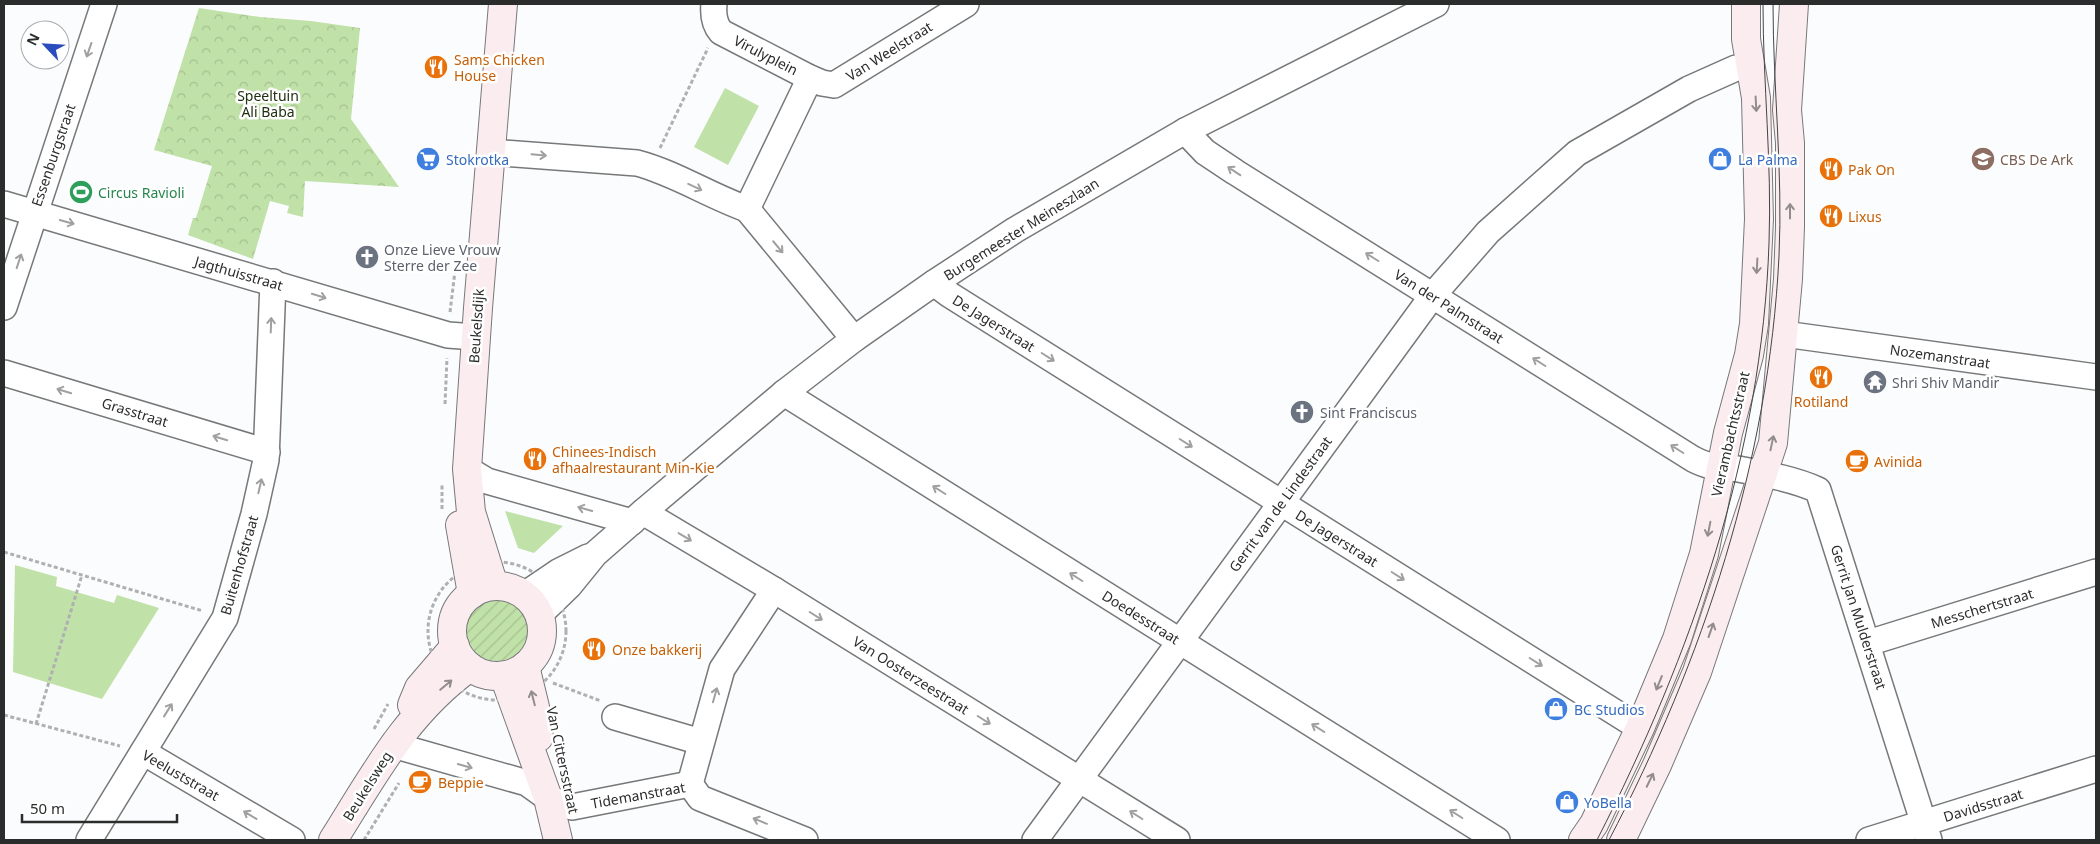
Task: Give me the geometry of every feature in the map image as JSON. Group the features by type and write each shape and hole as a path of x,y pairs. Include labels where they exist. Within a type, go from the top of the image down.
{"street":[{"name":"Essenburgstraat","path":"4,307 104,4"},
{"name":"Beukelsdijk","path":"483,590 471,512 467,469 475,337 503,4"},
{"name":"Van Weelstraat","path":"810,78 834,85 966,4"},
{"name":"Burgemeester Meineszlaan","path":"531,605 569,586 595,554 784,393 854,339 934,283 1023,226 1185,131 1404,11 1436,4"},
{"name":"Vierambachtsstraat","path":"1583,840 1594,824 1640,728 1677,639 1704,554 1721,468 1749,356 1754,324 1759,219 1756,98 1746,39 1746,4"},
{"path":"1621,840 1657,765 1697,672 1773,443 1784,334 1790,227 1790,143 1787,110 1794,4"},
{"name":"Virulyplein","path":"715,15 722,32 810,78 747,210"},
{"name":"Gerrit van de Lindestraat","path":"1034,840 1432,295 1488,232 1577,153 1689,89 1736,68 1750,66"},
{"name":"Van der Palmstraat","path":"1185,131 1205,152 1220,162 1693,459 1709,467 1721,468"},
{"path":"490,152 637,163 651,166 723,201 747,210 854,339"},
{"name":"Jagthuisstraat","path":"4,204 448,335 475,337"},
{"name":"Buitenhofstraat","path":"88,840 225,618 254,514 266,460 273,282"},
{"name":"De Jagerstraat","path":"934,283 958,300 1640,728"},
{"name":"Nozemanstraat","path":"1784,334 2096,377"},
{"name":"Grasstraat","path":"4,373 267,452"},
{"name":"Doedesstraat","path":"784,393 1497,840"},
{"name":"Gerrit Jan Mulderstraat","path":"1721,468 1805,484 1818,490 1868,643 1926,832"},
{"name":"Van Oosterzeestraat","path":"467,469 487,481 637,517 774,590 1177,840"},
{"name":"Messchertstraat","path":"1868,643 2096,572"},
{"path":"507,587 531,605 542,634 537,651 517,681 486,674 455,662 453,629 455,616 462,603 483,590 507,587"},
{"path":"690,784 722,669 774,590"},
{"name":"Beukelsweg","path":"333,840 397,739 419,688 455,662"},
{"name":"Van Cittersstraat","path":"517,681 558,840"},
{"path":"615,717 701,742"},
{"name":"Tidemanstraat","path":"397,739 527,783 548,798 572,807 690,784 700,798 805,840"},
{"name":"Veeluststraat","path":"143,752 292,840"},
{"name":"Davidsstraat","path":"1869,840 1926,832 2096,769"}],"path":[{"path":"651,166 715,15"},
{"path":"4,552 225,618"},
{"path":"36,724 82,575"},
{"path":"445,586 434,608 430,632 455,662 478,698 517,681 618,708 615,717"},
{"name":"Van Cittersstraat","path":"517,681 547,690"},
{"name":"Veeluststraat","path":"4,715 143,752"},
{"name":"Van Cittersstraat","path":"560,748 564,768"}],"green space":[{"name":"Speeltuin Ali Baba","path":"199,8 360,28 351,119 399,187 305,181 303,217 287,213 289,206 270,201 253,259 188,235 193,218 196,218 212,166 154,150"},
{"path":"725,88 759,106 728,165 694,147"},
{"path":"505,511 563,526 534,553 518,548"},
{"path":"15,565 57,577 56,586 114,603 117,595 159,608 102,699 13,672"},
{"path":"497,599 514,604 519,608 523,613 528,630 523,647 519,652 514,656 497,661 480,656 475,652 471,647 466,630 471,613 475,608 480,604"}],"tram line":[{"path":"1597,840 1663,698 1691,625 1716,550 1737,475 1753,399 1763,321 1770,213 1763,4"},
{"path":"1609,840 1643,772 1674,702 1701,630 1726,557 1746,483 1761,408 1773,333 1780,224 1773,4"}],"place":[{"name":"Sams Chicken House","path":"436,67"},
{"name":"Stokrotka","path":"428,159"},
{"name":"La Palma","path":"1720,159"},
{"name":"CBS De Ark","path":"1983,159"},
{"name":"Pak On","path":"1831,169"},
{"name":"Circus Ravioli","path":"81,192"},
{"name":"Lixus","path":"1831,216"},
{"name":"Onze Lieve Vrouw Sterre der Zee","path":"367,257"},
{"name":"Rotiland","path":"1821,377"},
{"name":"Shri Shiv Mandir","path":"1875,382"},
{"name":"Sint Franciscus","path":"1302,412"},
{"name":"Chinees-Indisch afhaalrestaurant Min-Kie","path":"535,459"},
{"name":"Avinida","path":"1857,461"},
{"name":"Onze bakkerij","path":"594,649"},
{"name":"BC Studios","path":"1556,709"},
{"name":"Beppie","path":"420,782"},
{"name":"YoBella","path":"1567,802"}]}
